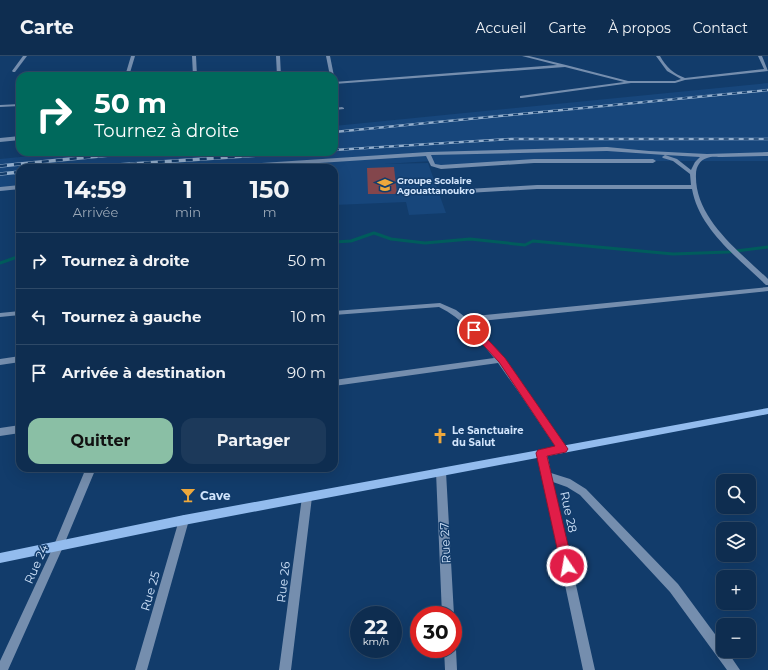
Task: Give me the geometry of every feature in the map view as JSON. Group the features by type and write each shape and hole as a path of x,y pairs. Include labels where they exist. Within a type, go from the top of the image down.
{"street":[{"path":"14,71 25,56"},
{"path":"128,72 133,56"},
{"path":"194,56 195,72"},
{"path":"278,56 279,72"},
{"path":"328,56 331,72"},
{"path":"524,56 631,82"},
{"path":"658,56 666,68 675,75 685,79"},
{"path":"522,97 631,82 675,82 685,79 767,70 760,56"},
{"path":"338,83 566,66"},
{"path":"0,106 16,105"},
{"path":"338,108 342,108"},
{"path":"0,140 16,138"},
{"path":"278,164 428,154 607,149 649,154 707,156 768,154"},
{"path":"428,154 433,165 441,167 534,161 652,161"},
{"path":"649,154 675,160 693,174"},
{"path":"707,156 697,161 693,168 694,188 705,214 714,229 768,283"},
{"path":"0,189 16,187"},
{"path":"450,192 537,187 694,188"},
{"path":"464,320 768,289"},
{"path":"338,313 440,304 448,306 464,320 502,360 562,449"},
{"path":"0,315 16,313"},
{"path":"0,362 16,360"},
{"path":"338,382 502,360"},
{"path":"0,558 184,520 768,411"},
{"path":"0,432 16,430"},
{"name":"Rue 28","path":"542,453 589,670"},
{"name":"Rue 24","path":"2,670 58,547 89,472"},
{"name":"Rue 27","path":"441,472 448,606"},
{"path":"548,477 568,481 583,492 674,588 732,668"},
{"name":"Rue 26","path":"285,670 307,497"},
{"name":"Rue 25","path":"141,670 184,520"},
{"path":"450,658 451,670"}],"shaded area":[{"path":"768,83 768,161 539,161 436,166 432,161 384,164 428,163 446,213 409,215 406,202 338,205 338,164 16,164 16,189 0,191 0,159 30,156 338,156 338,126"},
{"path":"394,167 397,194 368,194 367,168"}],"waterway":[{"path":"338,242 351,241 374,233 391,239 425,243 470,239 525,245 533,241 673,254 728,252 768,247"},
{"path":"0,263 16,257"}],"railway":[{"path":"338,132 768,90"},
{"path":"338,150 511,139 768,139"},
{"path":"20,164 100,156"},
{"path":"131,164 244,156"},
{"path":"0,166 16,164"},
{"path":"0,174 16,172"}],"place":[{"name":"Groupe Scolaire Agouattanoukro","path":"385,185"},
{"name":"Le Sanctuaire du Salut","path":"440,436"},
{"name":"Cave","path":"188,495"}],"route":[{"path":"474,330 502,360 562,449 542,453 567,566"}]}
